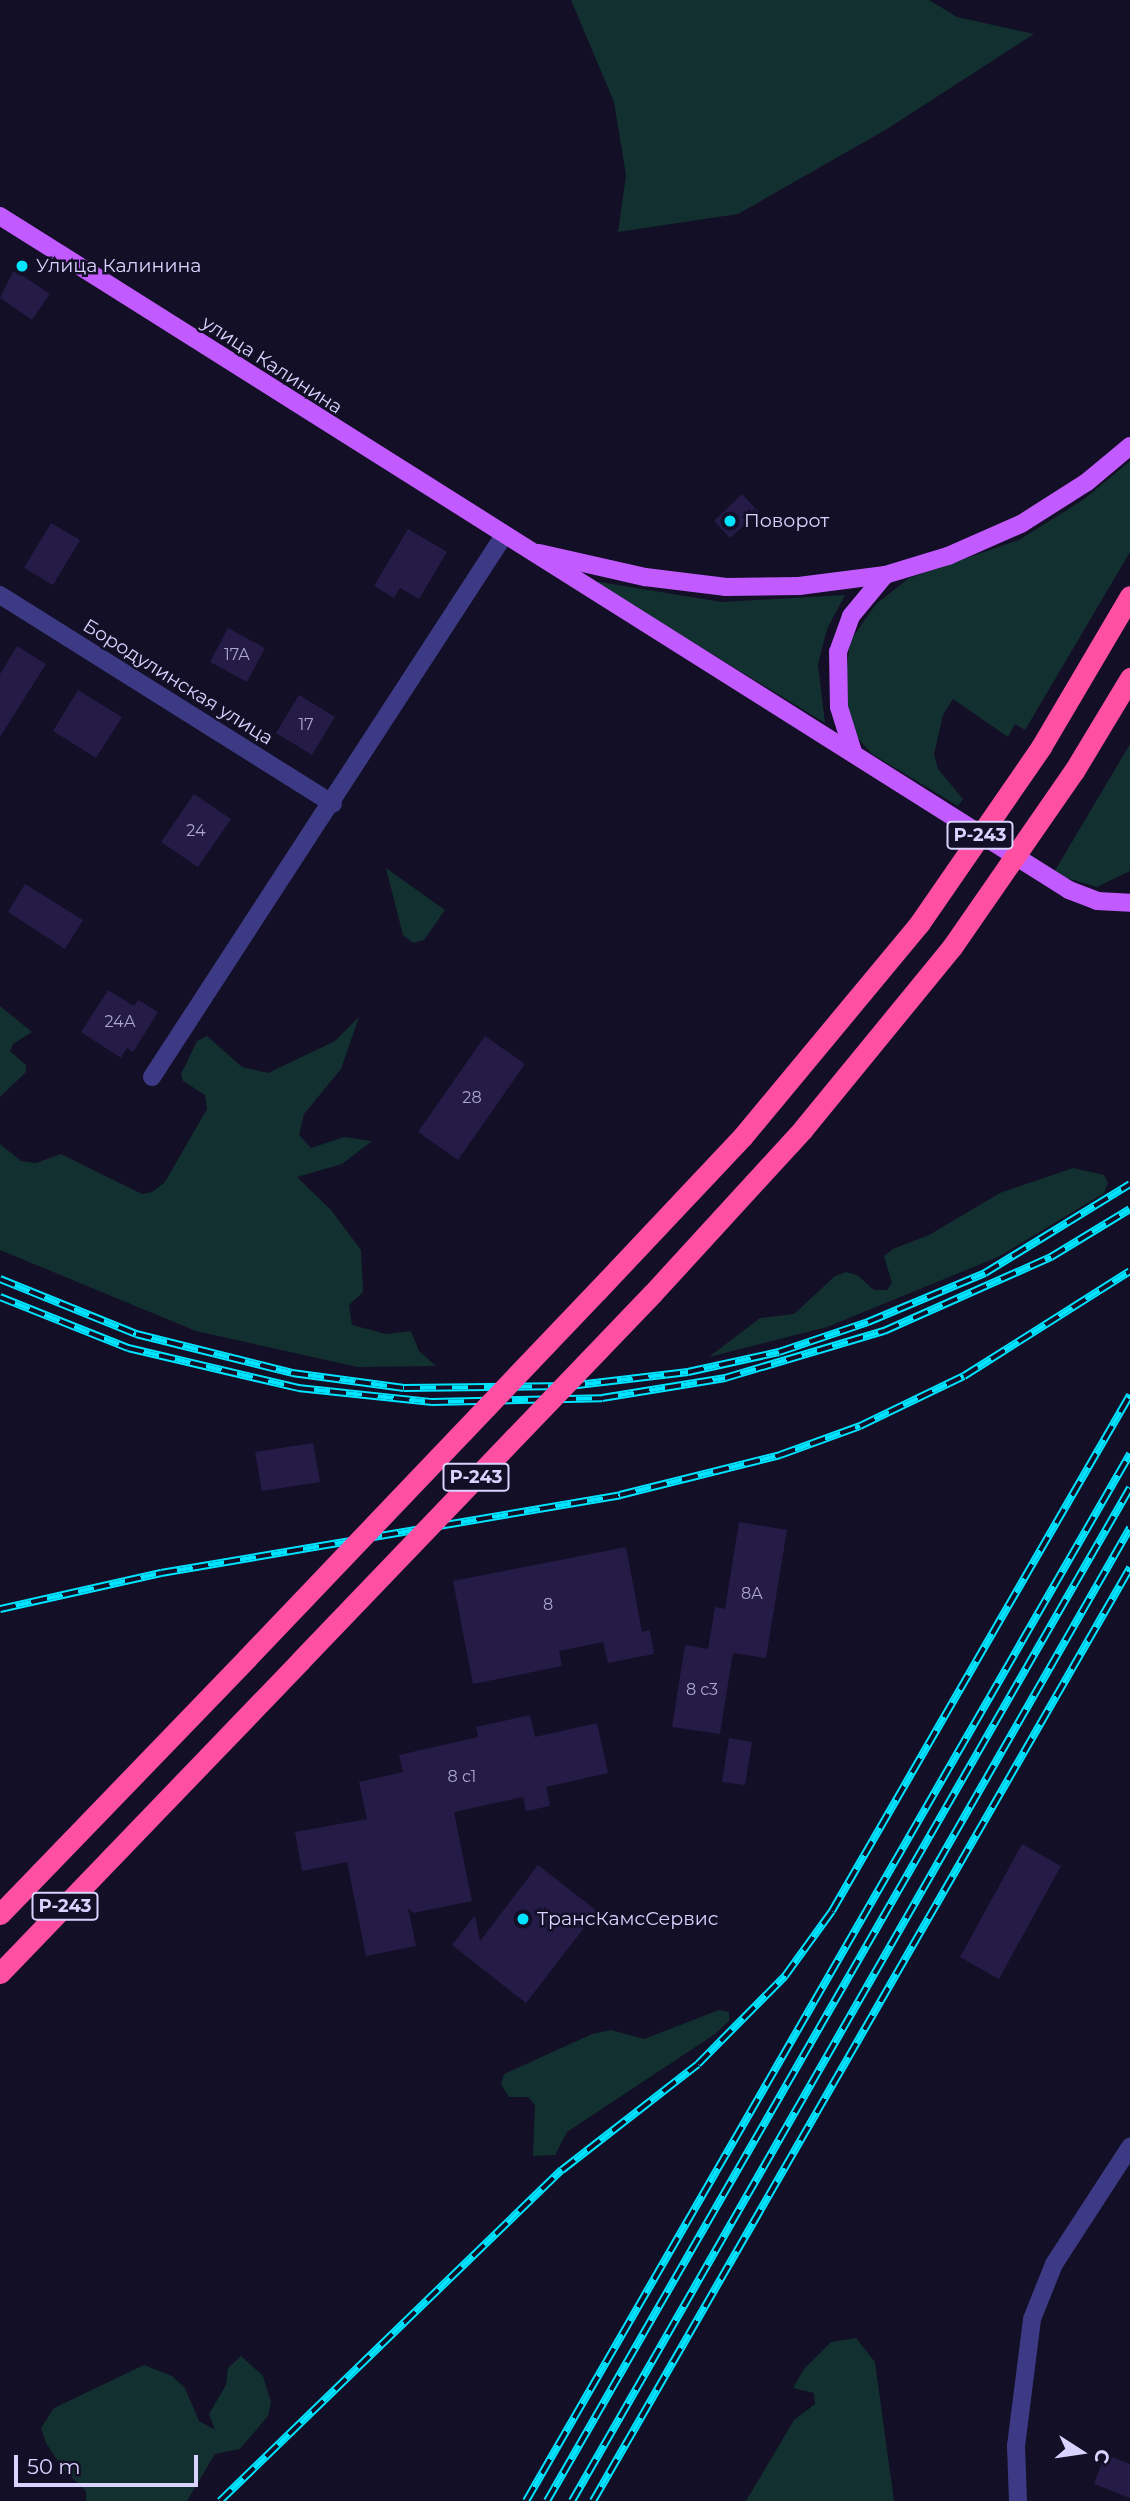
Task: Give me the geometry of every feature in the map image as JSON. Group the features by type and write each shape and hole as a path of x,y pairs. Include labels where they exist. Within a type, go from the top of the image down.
{"highway":[{"name":"Р-243","path":"0,1914 743,1136 919,924 1041,747 1130,596"},
{"name":"Р-243","path":"0,1973 652,1294 826,1102 952,947 1074,771 1130,678"}],"main road":[{"name":"улица Калинина","path":"0,216 503,537 853,752 1069,890 1097,901 1130,903"},
{"path":"521,548 645,577 726,587 799,586 885,575 948,556 1021,524 1087,482 1130,446"},
{"path":"853,752 839,707 838,652 851,617 885,575"}],"street":[{"path":"152,1077 333,804 503,537"},
{"name":"Бородулинская улица","path":"0,595 333,804"},
{"path":"1018,2501 1017,2436 1032,2319 1054,2264 1130,2147"}],"green space":[{"path":"571,0 929,0 957,17 1034,34 887,129 738,214 618,232 626,175 614,102"},
{"path":"1130,461 1130,552 1025,730 1015,724 1008,737 953,699 943,715 934,754 938,769 963,799 958,806 872,754 857,737 843,704 850,641 876,604 909,578 1019,540 1083,500"},
{"path":"593,581 722,602 845,595 827,629 818,664 825,723"},
{"path":"1130,744 1130,871 1097,887 1053,874"},
{"path":"386,868 445,910 424,940 413,943 403,935"},
{"path":"0,1006 32,1032 13,1044 10,1051 26,1065 26,1072 0,1097"},
{"path":"359,1017 341,1069 304,1114 299,1135 311,1148 344,1137 372,1141 342,1164 297,1177 331,1210 361,1250 363,1292 349,1305 352,1325 386,1334 411,1331 419,1351 436,1366 358,1367 196,1331 0,1250 0,1144 21,1161 36,1163 61,1154 142,1194 152,1192 165,1182 207,1109 205,1095 183,1081 181,1074 197,1041 207,1036 242,1067 268,1073 335,1041"},
{"path":"1073,1168 1104,1175 1108,1183 1104,1193 998,1257 827,1327 709,1357 760,1318 794,1314 835,1276 846,1272 857,1275 874,1290 887,1290 892,1283 884,1256 893,1249 929,1235 1000,1193"},
{"path":"719,2010 729,2012 729,2021 715,2034 567,2132 555,2155 533,2156 535,2105 528,2097 509,2097 501,2084 504,2074 592,2034 611,2030 644,2039"},
{"path":"856,2338 875,2362 894,2501 746,2501 794,2420 815,2404 814,2393 793,2388 804,2369 831,2342"},
{"path":"241,2356 263,2376 271,2402 268,2416 240,2449 215,2454 187,2501 86,2501 86,2491 63,2469 46,2443 41,2428 54,2408 144,2365 172,2376 185,2388 199,2421 215,2430 209,2414 226,2385 228,2368"}],"building":[{"path":"14,270 50,294 32,320 0,298"},
{"path":"742,494 759,512 730,538 714,521"},
{"path":"51,523 80,540 53,585 24,568"},
{"path":"408,529 447,552 419,599 400,588 394,598 374,586"},
{"path":"228,628 265,648 247,682 210,662"},
{"path":"17,646 46,664 0,737 0,674"},
{"path":"78,690 122,717 96,758 53,731"},
{"path":"299,695 335,717 312,755 276,733"},
{"path":"194,794 231,819 198,867 161,842"},
{"path":"25,884 83,920 65,949 8,912"},
{"path":"108,990 134,1006 138,1000 158,1012 133,1052 127,1048 121,1058 81,1032"},
{"path":"485,1036 525,1064 458,1160 418,1132"},
{"path":"313,1443 320,1482 262,1491 255,1452"},
{"path":"739,1522 787,1530 766,1658 733,1653 720,1734 672,1727 685,1645 708,1649 715,1607 725,1609"},
{"path":"626,1547 642,1632 650,1630 654,1654 608,1663 603,1642 559,1651 562,1666 473,1684 453,1581"},
{"path":"530,1715 535,1737 597,1723 608,1773 546,1787 550,1806 526,1811 523,1797 454,1812 472,1901 413,1913 408,1908 416,1946 366,1956 347,1862 302,1871 295,1832 367,1819 359,1782 403,1772 399,1755 478,1737 476,1727"},
{"path":"729,1738 752,1742 745,1785 722,1782"},
{"path":"1022,1844 1061,1866 999,1979 960,1957"},
{"path":"538,1865 597,1911 526,2003 452,1945 475,1915 480,1941"},
{"path":"1105,2454 1130,2464 1130,2498 1094,2484"}],"railway":[{"path":"0,1279 136,1334 292,1373 404,1388 569,1386 688,1372 779,1352 868,1322 985,1273 1130,1184"},
{"path":"0,1297 128,1348 298,1388 432,1402 602,1398 725,1378 884,1331 1051,1257 1130,1209"},
{"path":"0,1609 161,1573 620,1495 780,1455 860,1426 964,1376 1130,1271"},
{"path":"220,2501 562,2170 698,2064 785,1976 832,1911 1130,1395"},
{"path":"526,2501 1130,1454"},
{"path":"547,2501 1130,1488"},
{"path":"572,2501 1130,1528"},
{"path":"593,2501 1130,1568"}],"place":[{"name":"Улица Калинина","path":"22,266"},
{"name":"Поворот","path":"730,521"},
{"name":"ТрансКамсСервис","path":"523,1919"}]}
